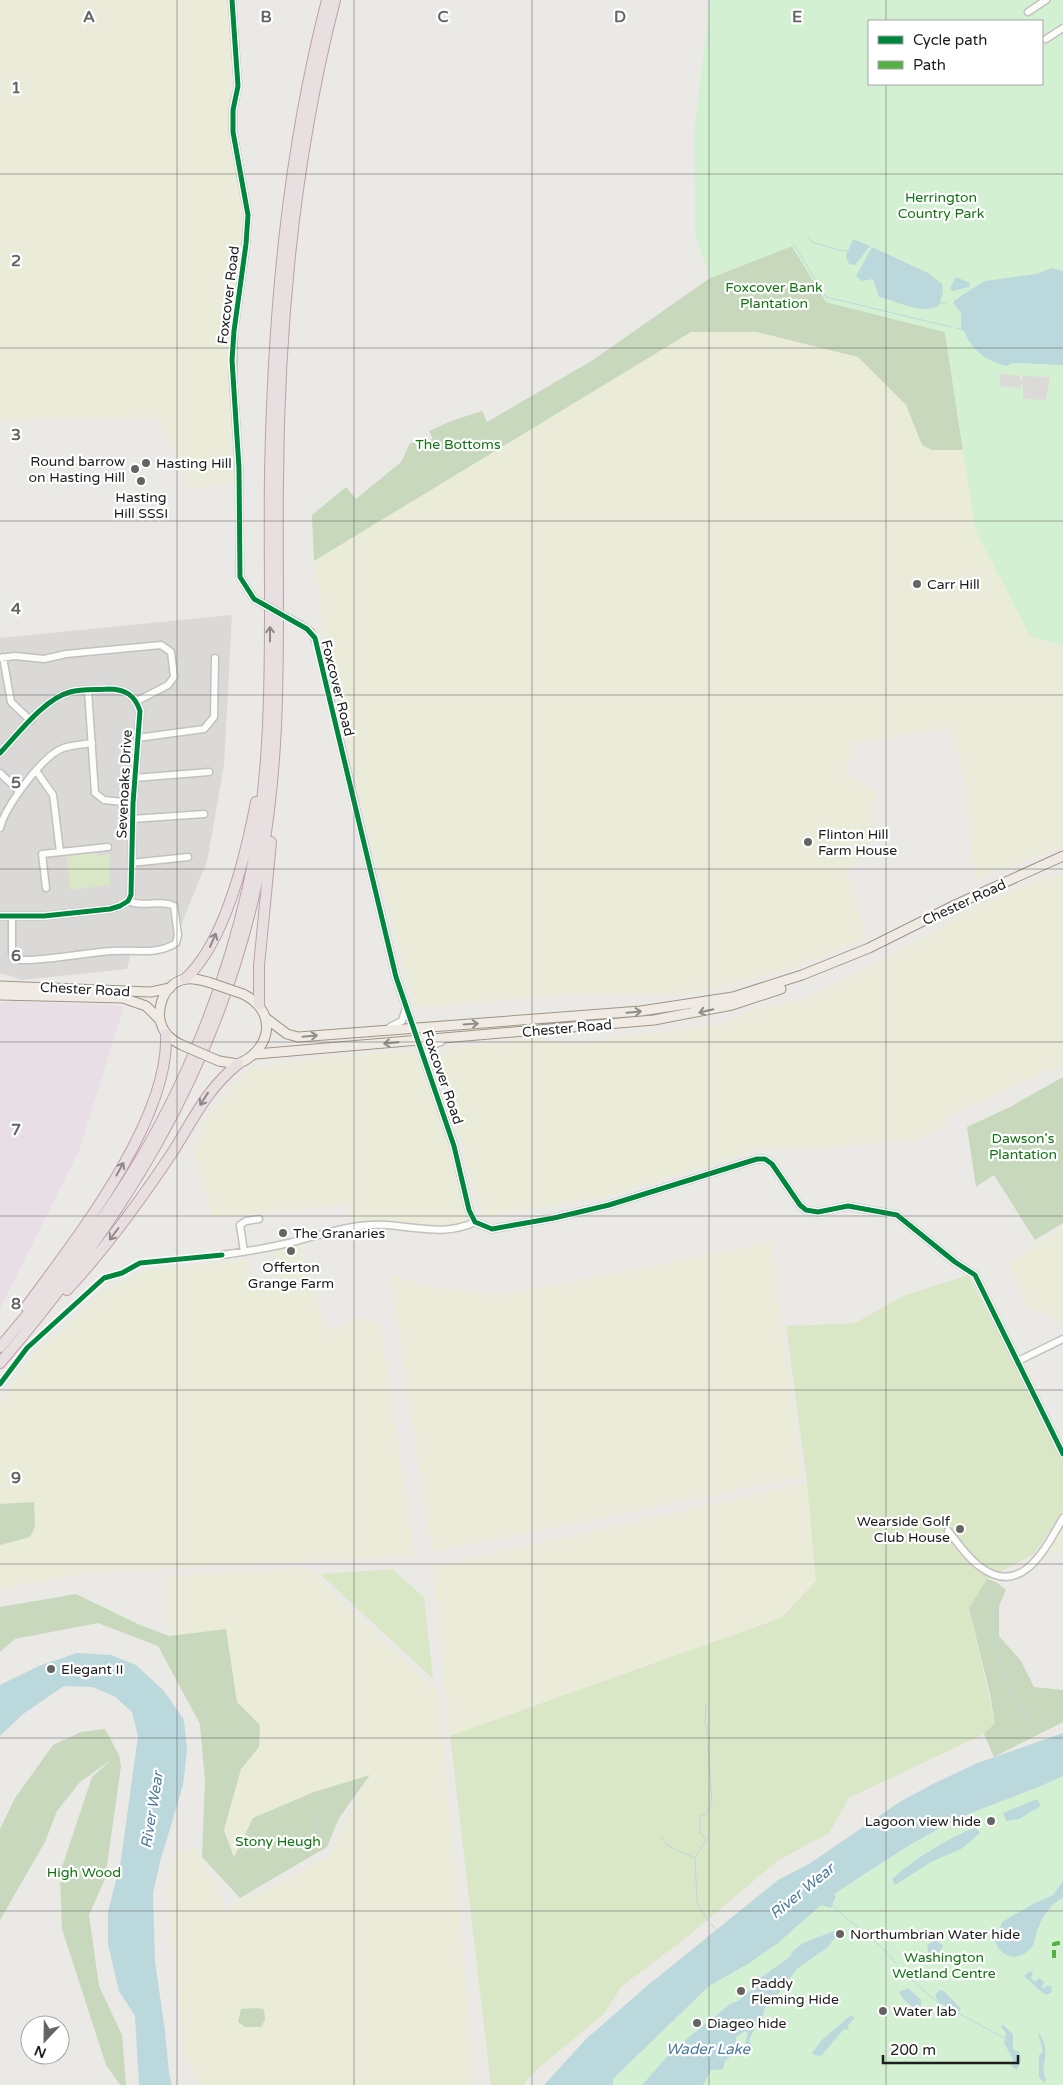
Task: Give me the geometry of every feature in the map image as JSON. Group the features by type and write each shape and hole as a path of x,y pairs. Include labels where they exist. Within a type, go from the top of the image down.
{"highway":[{"path":"0,1345 65,1270 116,1198 160,1126 207,1023 226,968 248,886 261,813 267,764 270,478 275,332 290,188 301,123 327,0"},
{"path":"259,1005 259,966 276,786 279,644 278,476 284,333 298,188 335,0"},
{"path":"185,979 197,968 206,955 224,914 243,861 260,785 269,716"},
{"path":"0,1363 76,1269 132,1188 171,1121 200,1059 234,970 256,889 267,828 276,752"},
{"path":"0,1345 110,1188 131,1149 158,1088 166,1058 166,1034"},
{"path":"15,1345 89,1266 162,1167 207,1094 222,1077 238,1064"}],"main road":[{"name":"Chester Road","path":"256,1054 607,1025 687,1015 776,991 826,970 954,905 1063,856"},
{"name":"Chester Road","path":"266,1019 287,1034 298,1037 555,1018 689,1005 733,997 774,985 865,950"},
{"path":"185,979 208,982 243,994 259,1005 266,1019 262,1044 256,1054 238,1064 218,1061 184,1046 166,1034 160,1020 161,1001 170,988 185,979"},
{"name":"Chester Road","path":"0,986 151,992 170,988"},
{"name":"Chester Road","path":"0,995 123,998 139,1002 160,1020"}],"street":[{"name":"Foxcover Road","path":"232,0 238,86 233,110 233,132 248,215 234,331 232,369 239,468 240,577 254,599 300,624 311,632 317,644 396,978 454,1146 469,1210 475,1222"},
{"path":"1028,12 1046,0"},
{"path":"1046,39 1063,28"},
{"path":"0,751 57,698 69,692 119,689 137,701 168,685 174,677 171,652 161,645 66,654 44,659 15,656 2,658 11,702 31,721"},
{"path":"137,738 204,729 211,724 214,717 215,658"},
{"path":"88,690 95,793 104,800 133,803"},
{"name":"Sevenoaks Drive","path":"128,901 133,884 131,863 132,818 140,711 137,701"},
{"path":"0,828 9,804 19,791 60,749 92,743"},
{"path":"37,772 53,795 60,852"},
{"path":"134,778 209,772"},
{"path":"0,773 19,791"},
{"path":"132,818 204,814"},
{"path":"46,888 42,854 108,847"},
{"path":"131,863 188,858"},
{"path":"0,916 12,916 44,916 110,909 128,901 137,905 165,904 174,906 178,935 176,943 171,946 142,953 114,951 19,960 12,953 12,916"},
{"path":"360,1032 399,1024 404,1018 406,1007"},
{"path":"424,1057 435,1043 489,1034"},
{"path":"222,1255 289,1243 357,1226 384,1225 438,1231 452,1230 475,1222 492,1229 554,1218 609,1205 761,1158 772,1164 806,1210 818,1212 848,1206 897,1215 955,1262 972,1272 978,1279 1063,1454"},
{"path":"244,1252 240,1225 246,1221 258,1219"},
{"path":"1018,1361 1063,1339"},
{"path":"948,1531 977,1564 992,1574 1011,1577 1021,1574 1031,1565 1063,1518"}],"shaded area":[{"path":"1000,374 1020,376 1020,379 1023,376 1050,377 1046,400 1023,399 1023,384 1021,384 1020,388 1000,386"},
{"path":"232,615 224,765 207,862 175,939 159,946 132,948 127,969 22,980 0,973 0,638"},
{"path":"12,1001 124,1006 79,1151 0,1309 0,1003"}],"green space":[{"path":"0,0 232,0 238,86 233,132 248,215 234,331 239,481 191,490 159,417 0,420"},
{"name":"Herrington Country Park","path":"710,0 1063,0 1063,646 1030,636 975,529 945,332 826,302 792,246 710,278 695,235 694,134"},
{"name":"Foxcover Bank Plantation","path":"792,246 826,302 945,332 963,450 932,450 922,445 906,405 858,357 757,332 691,332 314,561 312,515 346,487 356,499 401,462 410,443 433,439 429,431 451,421 482,411 487,422 593,360 710,278"},
{"path":"691,332 757,332 858,357 906,405 922,445 932,450 963,450 975,529 1030,636 1063,646 1063,846 975,880 966,789 952,728 857,742 846,772 876,793 869,852 846,871 867,939 778,973 681,995 581,994 415,1008 363,812 326,648 314,561"},
{"path":"95,851 99,856 110,854 109,885 70,890 67,856"},
{"path":"1063,874 1063,1065 948,1116 946,1125 919,1139 812,1149 761,1149 607,1197 484,1217 435,1058 445,1050 532,1038 576,1044 720,1024 758,1008 805,1000 939,930 964,912 1031,883"},
{"path":"417,1051 445,1133 469,1221 446,1226 351,1221 347,1204 213,1218 193,1150 209,1113 250,1069 322,1057"},
{"name":"Dawson's Plantation","path":"1063,1077 1063,1223 1035,1240 994,1175 976,1187 967,1127 1010,1107"},
{"path":"1063,1226 1063,1322 1027,1306 1010,1264"},
{"path":"771,1242 802,1477 432,1552 390,1273 417,1284 499,1296"},
{"path":"301,1243 309,1278 327,1331 364,1317 381,1327 415,1556 98,1572 0,1589 0,1405 27,1361 104,1291 147,1270 244,1260 256,1281 289,1279 279,1278 273,1249"},
{"path":"968,1275 1063,1458 1063,1511 1034,1554 987,1579 969,1608 995,1723 984,1734 849,1798 829,1833 777,1861 691,1934 622,1986 604,2014 536,2070 523,2085 491,2085 450,1736 781,1618 816,1581 807,1483 786,1326 855,1323 903,1296"},
{"path":"807,1483 816,1581 781,1618 450,1736 433,1567"},
{"path":"34,1502 35,1527 30,1537 0,1545 0,1504"},
{"path":"1063,1524 1063,1549 1042,1560"},
{"path":"307,1568 438,1692 475,2085 200,2085 184,2055 168,1889 177,1851 196,1849 228,1910 240,1898 266,1890 328,1856 370,1775 314,1792 253,1818 234,1857 224,1830 241,1769 259,1747 260,1725 237,1702 226,1630 169,1636 167,1576"},
{"path":"392,1569 424,1597 433,1679 320,1574"},
{"path":"987,1579 996,1582 1006,1590 999,1606 999,1636 1021,1661 1034,1687 1063,1690 1063,1722 994,1757 984,1734 995,1723 990,1694 969,1608"},
{"name":"Stony Heugh","path":"76,1594 140,1625 169,1636 226,1629 237,1702 260,1725 259,1747 241,1769 224,1830 234,1857 253,1818 314,1792 370,1775 339,1818 327,1847 240,1898 202,1857 205,1781 200,1724 158,1646 98,1623 15,1639 0,1652 0,1607"},
{"name":"High Wood","path":"105,1729 119,1755 121,1766 105,1879 89,1915 99,1986 122,2035 126,2085 120,2085 106,2065 62,1929 60,1873 92,1777 111,1760 80,1782 57,1811 45,1842 0,1920 0,1829 15,1798 53,1745 81,1732"},
{"name":"Washington Wetland Centre","path":"1063,1776 1063,2085 613,2085 613,2079 709,1986 751,1962 778,1943 821,1905 832,1907 836,1897 833,1894 942,1827 971,1813"},
{"path":"241,2009 264,2009 265,2020 261,2027 245,2027 238,2022"}],"water":[{"path":"853,239 870,246 855,265 849,264 846,256"},
{"path":"872,247 928,273 942,284 943,292 939,306 924,309 916,308 879,297 873,279 862,281 856,276"},
{"path":"1052,268 1063,271 1063,365 1013,363 1006,366 995,363 981,355 961,329 961,313 953,303 955,300 985,281 1036,274"},
{"path":"956,277 970,283 969,287 953,291 950,288"},
{"name":"River Wear","path":"77,1653 111,1655 136,1665 164,1691 184,1720 187,1751 183,1785 160,1862 153,1894 155,1962 172,2085 139,2085 135,2016 119,1991 108,1945 108,1912 121,1860 138,1736 132,1712 114,1696 92,1687 64,1686 23,1714 0,1736 0,1685 39,1666"},
{"name":"River Wear","path":"1063,1733 1063,1776 971,1813 942,1827 894,1855 834,1894 836,1896 831,1908 821,1905 778,1943 751,1962 709,1986 613,2079 613,2085 544,2085 586,2039 647,1986 778,1880 809,1864 901,1801 933,1784 975,1764"},
{"path":"1037,1799 1041,1806 1019,1819 1006,1821 1003,1813"},
{"path":"976,1827 980,1833 961,1849 931,1862 895,1885 892,1879 911,1863 942,1843"},
{"path":"1063,1881 1063,1898 1055,1903 1045,1915 1038,1928 1032,1947 1024,1954 1014,1957 1001,1951 995,1941 1002,1922 1053,1895"},
{"name":"Wader Lake","path":"834,1931 840,1937 838,1940 835,1938 828,1947 797,1969 777,1995 767,2002 762,2017 765,2024 761,2021 758,2022 749,2040 752,2049 745,2044 748,2033 745,2031 736,2037 734,2051 725,2061 723,2069 711,2070 703,2085 642,2085 672,2051 730,2004 738,2001 753,1988 759,1979 791,1956 792,1952 803,1943"},
{"path":"935,1940 943,1945 939,1953 946,1959 946,1964 929,1956 927,1945"},
{"path":"1030,1971 1033,1973 1031,1978 1035,1982 1039,1978 1044,1982 1043,1989 1051,1986 1052,1992 1047,1995 1044,1994 1024,1976"},
{"path":"908,1988 921,2000 921,2005 915,2009 904,2000 899,1992"},
{"path":"940,1990 944,1991 961,2009 956,2016 949,2008 939,2003 935,1995"},
{"path":"851,2015 855,2018 847,2026 849,2030 844,2029 821,2056 814,2055 812,2053 822,2040"},
{"path":"1002,2024 1013,2034 1013,2049 1019,2052 1021,2060 1017,2070 1011,2066 1013,2059 1004,2043 1006,2033 1001,2027"},
{"path":"1038,2032 1045,2046 1044,2073 1046,2079 1044,2083 1039,2077 1039,2055 1043,2052"}],"waterway":[{"path":"808,236 812,242 838,250 850,251"},
{"path":"793,243 826,297 951,327"},
{"path":"939,303 946,303"},
{"path":"956,328 961,329"},
{"path":"987,1591 994,1613 991,1621 996,1649 1012,1695 1035,1734"},
{"path":"706,1705 705,1723 708,1729 706,1734 710,1739 708,1745 712,1803 707,1813 700,1816 700,1833 706,1839 695,1858 697,1902 708,1921"},
{"path":"312,1843 317,1842 316,1820 325,1808 348,1789"},
{"path":"662,1838 668,1846 695,1858"},
{"path":"832,1905 881,1947 896,1963"},
{"path":"711,1924 716,1929"},
{"path":"899,1969 939,2003"},
{"path":"958,2013 1006,2039"}],"marked path":[{"path":"1054,1958 1054,1944 1063,1942"}],"cycle path":[{"path":"232,0 238,86 233,110 233,132 248,215 232,360 239,468 240,577 254,599 307,629 315,638 396,977 454,1146 469,1210 475,1222 492,1229 554,1218 609,1205 757,1159 765,1159 772,1164 800,1205 806,1210 818,1212 848,1206 897,1215 955,1262 975,1275 1063,1454"},
{"path":"0,753 41,709 60,696 70,692 119,690 132,697 140,711 133,803 131,895 128,901 110,909 44,916 0,916"},
{"path":"0,1384 27,1348 104,1278 122,1273 140,1263 222,1255"}],"place":[{"name":"Hasting Hill","path":"146,463"},
{"name":"Round barrow on Hasting Hill","path":"135,469"},
{"name":"Hasting Hill SSSI","path":"141,481"},
{"name":"Carr Hill","path":"917,584"},
{"name":"Flinton Hill Farm House","path":"808,842"},
{"name":"The Granaries","path":"283,1233"},
{"name":"Offerton Grange Farm","path":"291,1251"},
{"name":"Wearside Golf Club House","path":"960,1529"},
{"name":"Elegant II","path":"51,1669"},
{"name":"Lagoon view hide","path":"991,1821"},
{"name":"Northumbrian Water hide","path":"840,1934"},
{"name":"Paddy Fleming Hide","path":"741,1991"},
{"name":"Water lab","path":"883,2011"},
{"name":"Diageo hide","path":"697,2023"}],"park label":[{"name":"The Bottoms","path":"458,444"}]}
